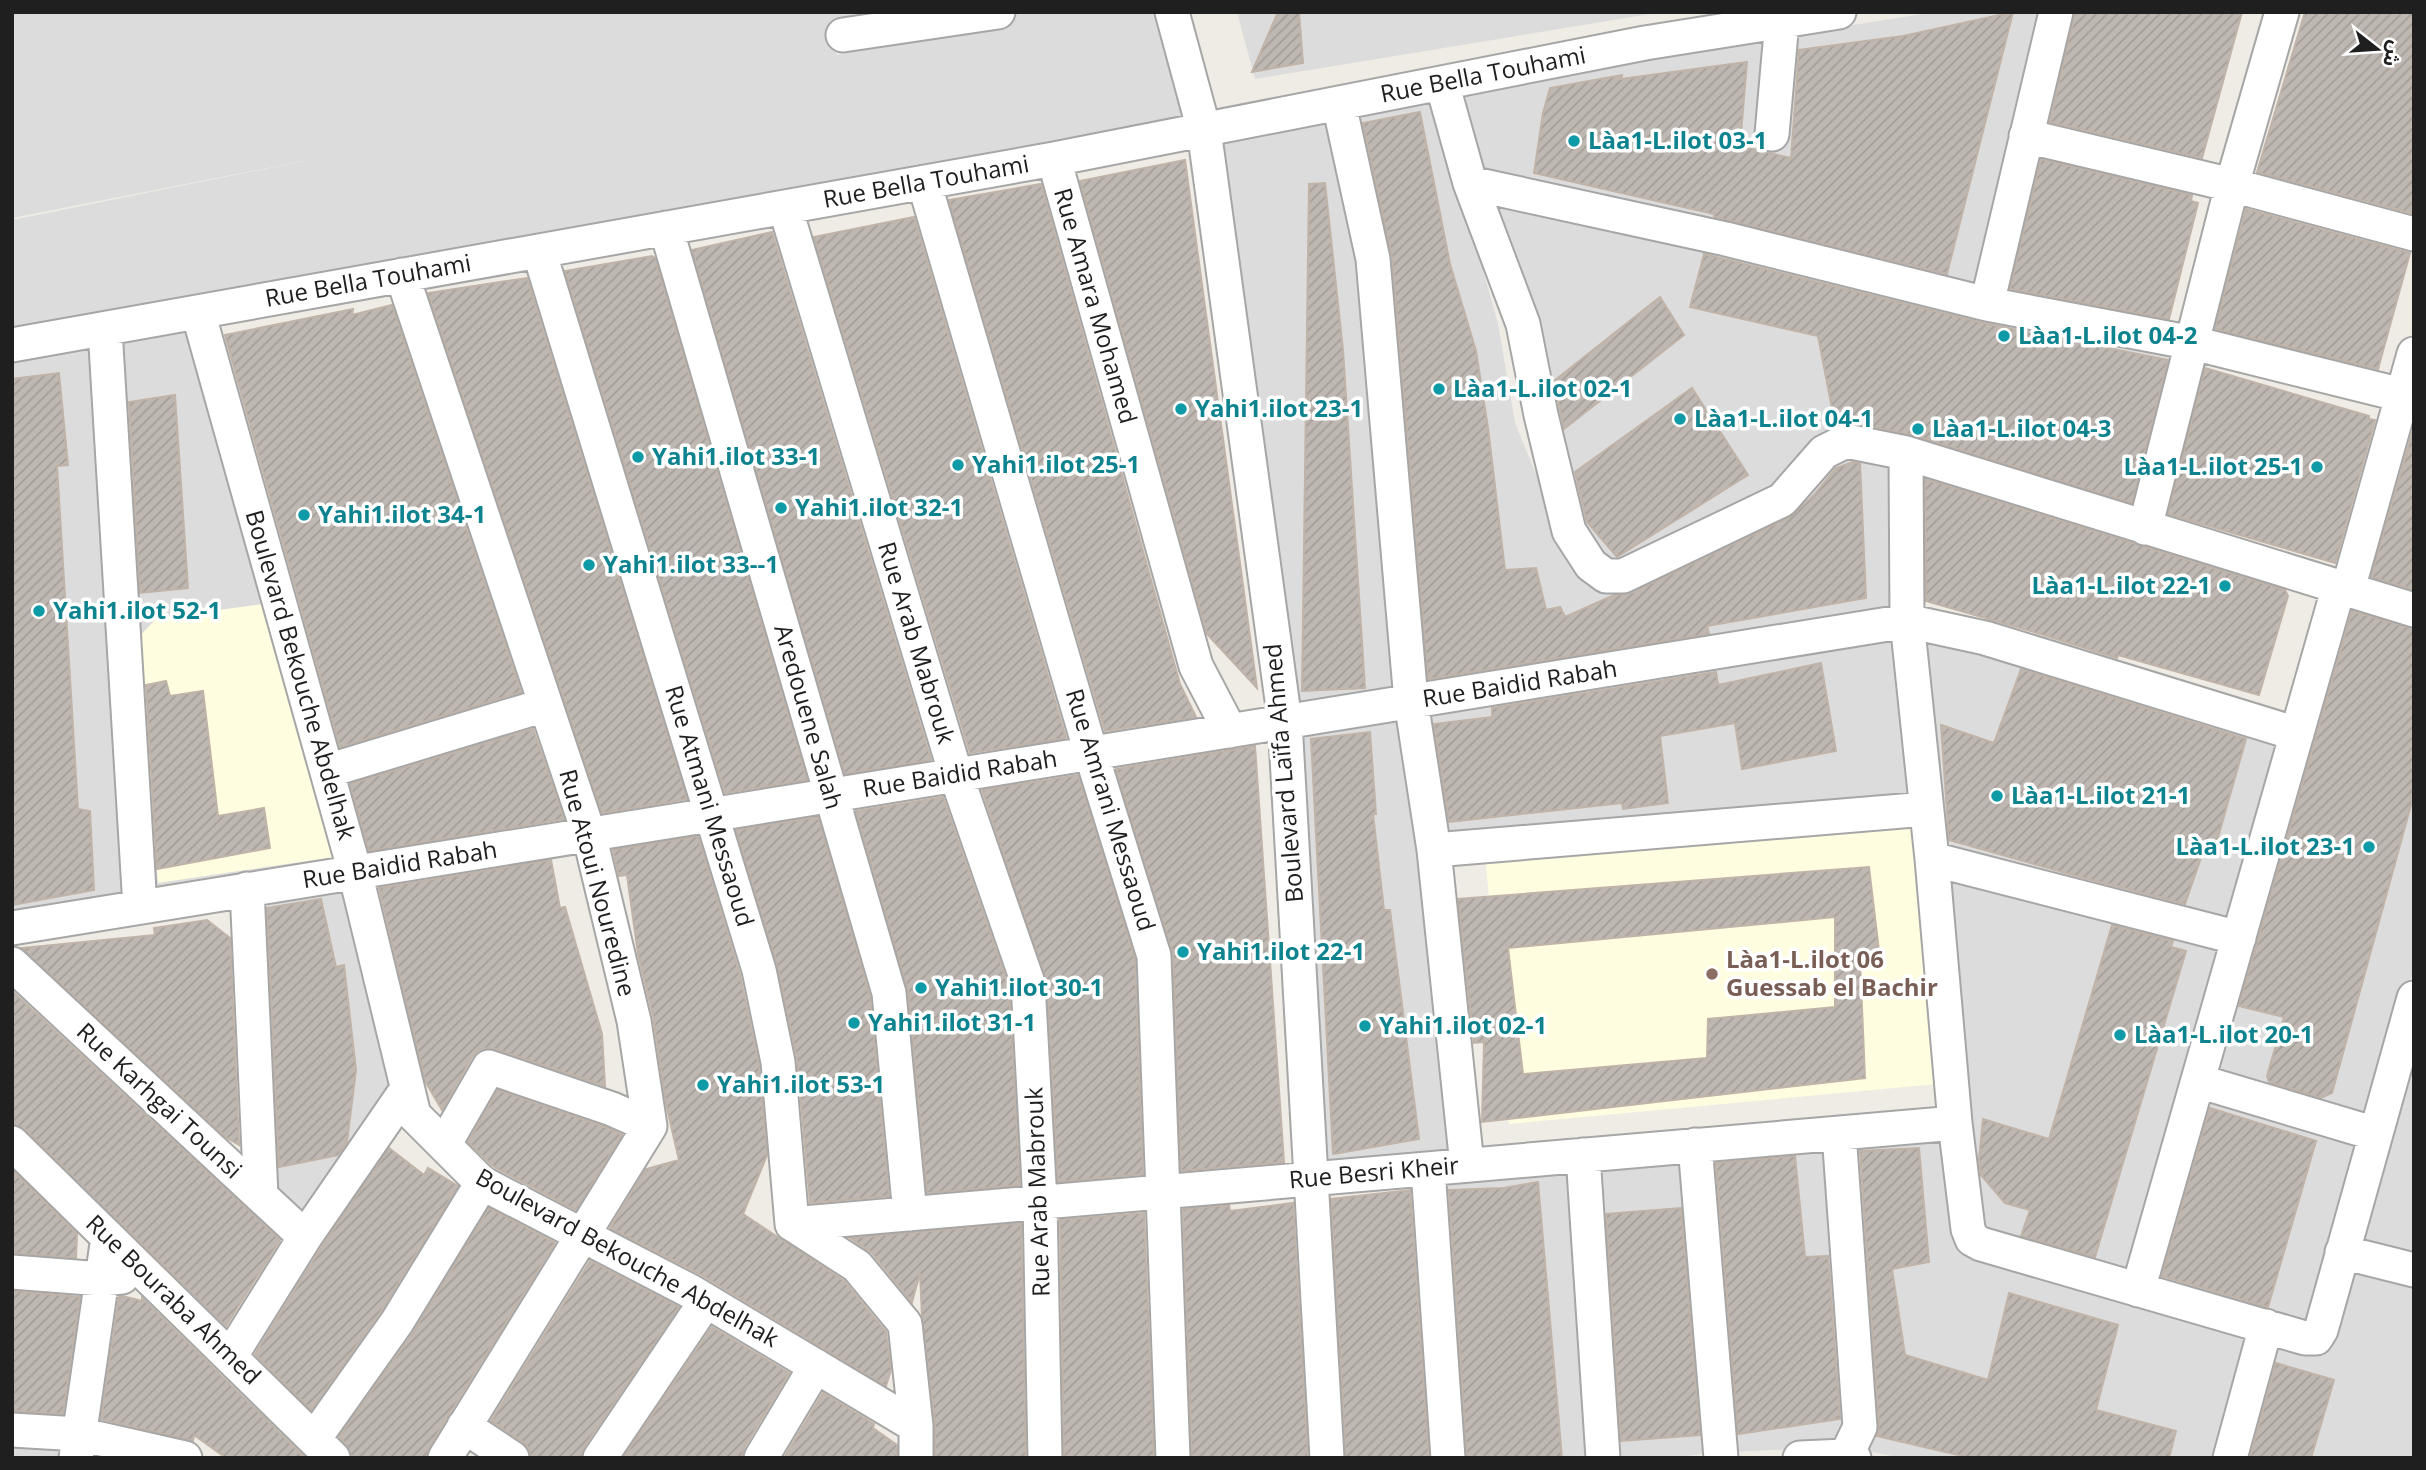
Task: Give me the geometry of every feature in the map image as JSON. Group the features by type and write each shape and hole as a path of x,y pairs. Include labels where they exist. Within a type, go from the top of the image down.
{"street":[{"path":"843,35 998,12"},
{"name":"Boulevard Laïfa Ahmed","path":"1172,12 1204,130 1285,722 1327,1458"},
{"path":"1645,43 1658,12"},
{"name":"Rue Bella Touhami","path":"12,345 1054,159 1645,43 1839,12"},
{"path":"1987,304 2056,12"},
{"path":"2145,528 2232,185 2282,12"},
{"path":"1772,134 1782,21"},
{"path":"1442,83 1470,183 1523,324 1541,415 1569,531 1591,565 1606,576 1623,576 1782,500 1824,452 1846,441 1906,453 2414,610"},
{"path":"1339,104 1373,259 1411,701 1434,850 1467,1165"},
{"path":"2026,136 2232,185 2414,234"},
{"name":"Rue Amara Mohamed","path":"1054,159 1196,666 1230,731"},
{"name":"Rue Amrani Messaoud","path":"923,182 1091,753 1154,956 1173,1458"},
{"path":"1470,183 1726,239 1987,304 2193,343 2408,396"},
{"name":"Rue Arab Mabrouk","path":"785,207 956,775 1028,983 1040,1202 1045,1458"},
{"name":"Aredouene Salah","path":"666,228 889,993 910,1213"},
{"name":"Rue Atmani Messaoud","path":"539,251 759,970 778,1062 792,1224"},
{"name":"Rue Atoui Nouredine","path":"402,275 589,834 634,1021 650,1126"},
{"name":"Boulevard Bekouche Abdelhak","path":"198,312 355,872 414,1115 482,1183 583,1233 816,1366 916,1442"},
{"path":"105,329 140,907"},
{"path":"2138,1290 2297,734 2408,396 2414,354"},
{"path":"1906,453 1907,621 1932,859 1955,1123 1968,1229 1972,1240 2305,1338 2316,1338 2321,1330 2413,1004"},
{"path":"1907,621 1984,638 2297,734"},
{"name":"Rue Baidid Rabah","path":"12,928 1907,621"},
{"path":"327,771 545,705"},
{"path":"1434,850 1926,809"},
{"path":"1932,859 2239,938"},
{"path":"247,890 261,1196"},
{"name":"Rue Karhgai Tounsi","path":"12,964 305,1237"},
{"path":"444,1144 489,1067 612,1109 650,1126 445,1458"},
{"path":"2198,1081 2376,1134"},
{"path":"230,1357 305,1237 407,1089"},
{"name":"Rue Besri Kheir","path":"792,1224 1955,1123"},
{"path":"1800,1458 1848,1457 1860,1427 1839,1133"},
{"name":"Rue Bouraba Ahmed","path":"12,1143 323,1448"},
{"path":"1695,1145 1721,1458"},
{"path":"1583,1155 1603,1458"},
{"path":"1428,1169 1448,1458"},
{"path":"323,1448 482,1183"},
{"path":"792,1224 857,1266 905,1324 916,1442"},
{"path":"78,1446 108,1237"},
{"path":"2342,1252 2414,1270"},
{"path":"12,1272 102,1279 145,1274"},
{"path":"600,1458 706,1301"},
{"path":"2230,1458 2266,1326"},
{"path":"761,1458 816,1366"},
{"path":"464,1426 512,1458"},
{"path":"12,1430 78,1446 185,1458"}],"shaded area":[{"path":"12,12 936,12 835,40 837,55 943,34 984,14 1157,12 1186,120 12,330 12,220 329,156 12,218"},
{"path":"1237,12 1662,12 1255,79"},
{"path":"1935,12 2047,12 1979,286 1477,175 1454,96 1645,58"},
{"name":"Làa1-L.ilot 02-1","path":"1436,100 1498,324 1515,423 1561,536 1604,586 1841,447 1900,465 1895,614 1419,691 1351,117"},
{"path":"1333,120 1363,258 1401,694 1298,710 1221,142"},
{"path":"1483,196 2182,350 2139,516 1834,427 1779,496 1613,568 1576,526"},
{"path":"193,328 343,865 148,897 114,342"},
{"path":"97,346 131,900 12,919 12,361"},
{"path":"2346,598 2414,618 2414,968 2369,1123 2210,1076"},
{"path":"263,604 334,857 158,883 137,639 157,618"},
{"path":"1897,633 1913,802 1441,841 1421,710"},
{"path":"1915,633 2286,740 2233,926 1936,846"},
{"path":"1404,712 1457,1157 1324,1169 1300,728"},
{"name":"Làa1-L.ilot 06 Guessab el Bachir","path":"1914,824 1937,1084 1509,1124 1486,864"},
{"path":"1939,867 2228,945 2132,1278 1977,1236"},
{"path":"348,883 397,1088 304,1224 269,1192 257,897"},
{"path":"2414,1034 2414,1260 2354,1245"},
{"path":"2204,1093 2364,1140 2312,1330 2149,1283"},
{"path":"1947,1133 1961,1247 2255,1332 2220,1458 1901,1458 1858,1449 1848,1141"},
{"path":"1831,1143 1850,1424 1839,1447 1729,1452 1706,1154"},
{"path":"1687,1155 1712,1453 1670,1458 1612,1458 1593,1163"},
{"path":"1574,1165 1594,1458 1457,1458 1438,1177"},
{"path":"2349,1263 2414,1280 2414,1458 2240,1458 2272,1337 2318,1350"},
{"path":"12,1439 69,1442 67,1458 12,1458"}],"building":[{"path":"1278,12 1299,12 1303,63 1252,72"},
{"name":"Làa1-L.ilot 03-1","path":"2013,12 1947,274 1714,217 1714,214 1534,173 1543,113 1550,88 1622,75 1621,79 1747,62 1740,146 1791,158 1799,50 1903,36"},
{"path":"2075,12 2242,12 2202,158 2050,122"},
{"path":"2305,12 2414,12 2414,214 2257,172"},
{"name":"Làa1-L.ilot 02-1","path":"1420,112 1450,264 1476,351 1505,570 1536,568 1546,610 1560,607 1565,617 1614,595 1631,593 1790,517 1815,494 1836,468 1853,462 1860,463 1866,598 1707,626 1709,634 1428,679 1392,257 1363,123"},
{"path":"2041,159 2192,195 2191,201 2198,203 2169,319 2010,289"},
{"name":"Yahi1.ilot 23-1","path":"1185,160 1257,688 1207,634 1080,181"},
{"path":"1325,183 1343,350 1365,688 1302,691 1309,184"},
{"path":"1041,184 1180,684 1196,717 1105,731 949,200"},
{"path":"2246,209 2410,253 2378,369 2215,329"},
{"name":"Yahi1.ilot 25-1","path":"914,217 1066,738 970,753 814,237"},
{"path":"772,232 931,760 845,774 692,250"},
{"path":"1704,254 1983,323 2168,360 2132,503 1912,435 1834,419 1818,336 1690,307"},
{"path":"652,256 655,258 807,780 725,793 565,271"},
{"name":"Yahi1.ilot 33--1","path":"527,278 687,799 602,813 428,293"},
{"path":"1660,297 1684,335 1564,429 1554,381"},
{"path":"392,305 521,692 340,747 225,335 353,309 352,315"},
{"name":"Làa1-L.ilot 25-1","path":"2205,368 2375,420 2335,563 2168,514"},
{"name":"Yahi1.ilot 52-1","path":"59,373 68,465 57,466 78,809 90,811 94,890 12,905 12,379"},
{"name":"Làa1-L.ilot 04-1","path":"1692,388 1748,475 1617,557 1587,522 1575,472"},
{"path":"175,395 188,588 140,593 129,402"},
{"path":"2414,430 2414,590 2371,577"},
{"name":"Làa1-L.ilot 22-1","path":"1925,479 2285,590 2288,596 2259,695 2118,655 2117,658 1926,601"},
{"path":"2352,611 2414,629 2414,794 2332,1093 2321,1098 2269,1082 2267,1076 2284,1017 2239,1006"},
{"path":"1821,663 1836,751 1742,769 1735,723 1660,736 1668,803 1623,809 1622,803 1449,822 1434,724 1492,717 1492,708 1716,672 1718,685"},
{"name":"Làa1-L.ilot 21-1","path":"2021,669 2246,739 2213,855 2203,852 2185,904 1949,840 1941,725 1994,743"},
{"path":"166,681 170,696 203,691 218,816 264,808 270,848 157,869 146,685"},
{"path":"533,729 564,819 369,851 350,784"},
{"name":"Yahi1.ilot 02-1","path":"1370,732 1376,814 1373,814 1384,910 1390,910 1419,1139 1333,1154 1311,739"},
{"path":"1255,746 1284,1162 1181,1171 1173,955 1116,769"},
{"path":"1078,775 1135,959 1143,1174 1058,1182 1047,982 982,790"},
{"name":"Yahi1.ilot 30-1","path":"943,797 1009,987 1020,1185 927,1193 908,991 856,811"},
{"name":"Yahi1.ilot 31-1","path":"818,817 870,997 889,1196 810,1203 797,1058 777,964 736,830"},
{"name":"Yahi1.ilot 53-1","path":"698,836 740,975 759,1065 767,1155 743,1214 844,1281 886,1332 891,1370 886,1386 700,1274 610,1228 646,1169 679,1160 666,1104 653,1016 638,954 627,875 619,876 613,850"},
{"path":"551,860 560,908 565,907 602,1034 605,1086 486,1048 472,1057 442,1110 425,1081 379,888"},
{"path":"1869,867 1880,959 1860,961 1865,1078 1482,1122 1484,1042 1474,1043 1458,899","holes":["1835,917 1835,1007 1708,1019 1707,1058 1523,1074 1508,948"]},
{"path":"321,899 336,967 344,965 356,1070 347,1142 338,1155 279,1167 267,908"},
{"path":"207,920 230,938 239,1145 227,1138 22,948 155,935 154,928"},
{"name":"Làa1-L.ilot 20-1","path":"2112,925 2173,941 2171,947 2186,951 2095,1257 2021,1236 2030,1210 2005,1203 1981,1175 1979,1159 1983,1119 2049,1139"},
{"path":"12,991 280,1240 226,1326 25,1129 12,1124"},
{"path":"498,1090 622,1135 576,1210 494,1167 468,1142"},
{"path":"2210,1108 2316,1141 2268,1307 2162,1276"},
{"path":"389,1148 424,1175 428,1168 458,1186 381,1311 311,1410 255,1354 321,1248"},
{"path":"1919,1148 1929,1262 1892,1269 1905,1355 1988,1380 2009,1293 2118,1325 2096,1410 2176,1431 2169,1458 1971,1458 1877,1436 1879,1426 1860,1151"},
{"path":"1795,1156 1805,1257 1828,1256 1840,1419 1738,1434 1716,1163"},
{"path":"12,1170 77,1234 76,1258 12,1253"},
{"path":"1538,1182 1562,1458 1467,1458 1449,1190 1504,1188"},
{"path":"1410,1190 1429,1458 1346,1458 1331,1199"},
{"path":"1293,1203 1308,1458 1192,1458 1183,1209 1229,1205 1230,1211"},
{"path":"489,1208 555,1243 448,1416 426,1458 352,1458 347,1445 339,1437 413,1333"},
{"path":"1681,1208 1700,1435 1621,1441 1606,1214"},
{"path":"1144,1213 1154,1458 1064,1458 1060,1220"},
{"path":"1021,1223 1026,1458 935,1458 935,1424 922,1317 920,1273 912,1302 872,1253 850,1238"},
{"path":"590,1261 679,1307 584,1447 581,1458 531,1458 529,1449 523,1442 491,1421"},
{"path":"12,1291 80,1297 63,1414 12,1411"},
{"path":"119,1297 142,1301 142,1298 305,1458 226,1458 194,1435 193,1441 101,1419"},
{"path":"712,1327 789,1373 744,1448 742,1458 623,1458"},
{"path":"2276,1363 2334,1380 2311,1458 2250,1458"},
{"path":"823,1393 874,1424 873,1428 897,1445 897,1458 784,1458"}],"place":[{"name":"Làa1-L.ilot 03-1","path":"1574,141"},
{"name":"Làa1-L.ilot 04-2","path":"2004,336"},
{"name":"Làa1-L.ilot 02-1","path":"1439,389"},
{"name":"Yahi1.ilot 23-1","path":"1181,409"},
{"name":"Làa1-L.ilot 04-1","path":"1680,419"},
{"name":"Làa1-L.ilot 04-3","path":"1918,429"},
{"name":"Yahi1.ilot 33-1","path":"638,457"},
{"name":"Yahi1.ilot 25-1","path":"958,465"},
{"name":"Làa1-L.ilot 25-1","path":"2317,467"},
{"name":"Yahi1.ilot 32-1","path":"781,508"},
{"name":"Yahi1.ilot 34-1","path":"304,515"},
{"name":"Yahi1.ilot 33--1","path":"589,565"},
{"name":"Làa1-L.ilot 22-1","path":"2225,586"},
{"name":"Yahi1.ilot 52-1","path":"39,611"},
{"name":"Làa1-L.ilot 21-1","path":"1997,796"},
{"name":"Làa1-L.ilot 23-1","path":"2369,847"},
{"name":"Yahi1.ilot 22-1","path":"1183,952"},
{"name":"Làa1-L.ilot 06 Guessab el Bachir","path":"1712,974"},
{"name":"Yahi1.ilot 30-1","path":"921,988"},
{"name":"Yahi1.ilot 31-1","path":"854,1023"},
{"name":"Yahi1.ilot 02-1","path":"1365,1026"},
{"name":"Làa1-L.ilot 20-1","path":"2120,1035"},
{"name":"Yahi1.ilot 53-1","path":"703,1085"}]}
